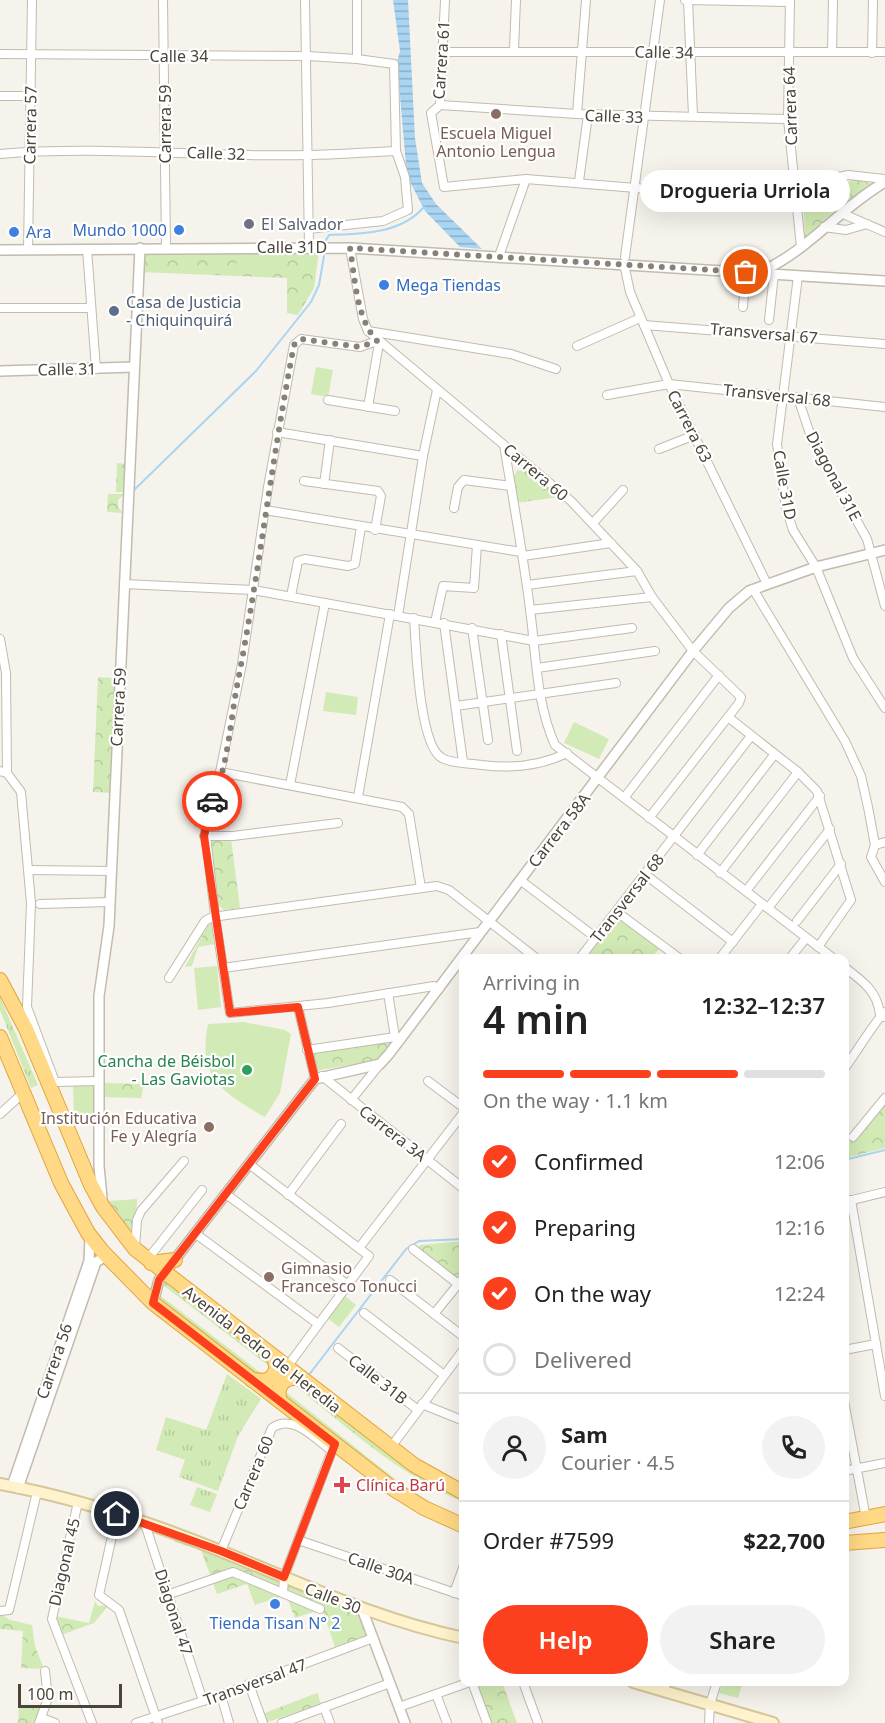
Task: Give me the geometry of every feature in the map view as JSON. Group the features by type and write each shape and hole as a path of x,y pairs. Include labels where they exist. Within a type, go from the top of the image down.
{"highway":[{"name":"Avenida Pedro de Heredia","path":"0,980 27,1029 86,1174 103,1207 130,1234 135,1249 429,1476 459,1491"},
{"name":"Avenida Pedro de Heredia","path":"0,1037 61,1183 89,1235 106,1256 153,1303 280,1401 333,1447 411,1501 459,1524"},
{"path":"149,1262 166,1263 175,1260"},
{"path":"252,1380 266,1381 274,1375 276,1366 273,1357"},
{"path":"280,1401 278,1392 282,1383 290,1377 300,1378"},
{"path":"849,1521 885,1514"},
{"path":"849,1543 885,1540"}],"main road":[{"name":"Calle 30","path":"0,1485 78,1502 117,1514 221,1551 362,1609 459,1637"},
{"path":"665,1686 710,1704 773,1723"}],"street":[{"name":"Carrera 57","path":"28,250 32,0"},
{"name":"Carrera 59","path":"163,0 166,248"},
{"path":"305,0 309,247"},
{"path":"357,0 357,58"},
{"name":"Carrera 61","path":"445,0 440,105 431,113 444,187 526,179"},
{"path":"514,50 516,0"},
{"path":"578,114 586,0"},
{"name":"Carrera 63","path":"660,0 655,52 643,117 625,261 630,292 669,384 767,584"},
{"path":"693,116 692,53 687,0 790,1"},
{"path":"832,52 833,0"},
{"path":"872,53 873,0"},
{"name":"Carrera 64","path":"790,1 788,119 793,187 801,247"},
{"name":"Calle 34","path":"443,51 885,52"},
{"name":"Calle 34","path":"0,54 307,56 357,58 394,64 396,151"},
{"path":"0,96 30,96"},
{"name":"Calle 33","path":"440,105 588,115 788,119"},
{"path":"579,182 588,115"},
{"name":"Calle 32","path":"0,154 30,151 308,155 396,151"},
{"path":"308,229 383,221 408,210 405,177 396,151"},
{"path":"793,187 848,175 885,181"},
{"path":"498,256 526,179 635,186 795,201"},
{"path":"757,273 781,262 885,181"},
{"path":"841,213 885,232"},
{"path":"824,227 846,230 867,224"},
{"name":"Calle 31D","path":"0,250 325,247 625,261 757,273 885,281"},
{"name":"Carrera 59","path":"103,1207 99,1166 99,996 110,902 140,248"},
{"name":"Carrera 60","path":"350,248 363,319 368,331 378,342 556,486 593,523 637,571 652,597 693,651 741,697 728,717"},
{"path":"87,249 96,369"},
{"path":"743,307 746,272"},
{"path":"769,320 774,274"},
{"name":"Calle 31D","path":"798,276 777,444 786,508 793,530 816,567 853,658 885,708"},
{"path":"0,308 91,308"},
{"name":"Transversal 67","path":"577,346 642,321 885,344"},
{"path":"368,331 511,354 556,369"},
{"path":"368,407 378,342 360,347 301,339 297,341 277,432 253,590 220,772 208,811 204,836 230,1013 298,1007 434,986 439,989"},
{"name":"Calle 31","path":"0,370 134,367"},
{"name":"Transversal 68","path":"607,394 669,384 885,407"},
{"path":"358,797 412,536 423,456 437,390"},
{"name":"Diagonal 31E","path":"798,398 812,440 867,538 885,606"},
{"path":"328,400 395,411"},
{"path":"277,432 423,456"},
{"path":"658,449 695,435"},
{"path":"324,484 330,441"},
{"path":"504,445 527,585 541,695 547,727 555,745 674,839 828,954"},
{"path":"454,508 458,487 464,480 511,486"},
{"path":"304,481 381,493 375,530"},
{"path":"593,523 623,490"},
{"path":"265,510 522,554 611,543"},
{"path":"291,596 298,561 305,559 348,566 355,564 361,527"},
{"path":"463,762 456,706 440,622 443,586 474,588 477,545"},
{"name":"Carrera 58A","path":"464,954 599,779 693,651 729,608 753,589 816,567 885,550"},
{"path":"527,585 637,571"},
{"path":"124,584 253,590 440,622 534,641 632,628"},
{"path":"753,589 843,736 861,776 875,845 871,858 885,882"},
{"path":"530,610 652,597"},
{"path":"290,785 325,603"},
{"path":"414,618 427,738 432,751 443,759 496,767 547,763 567,753"},
{"path":"472,628 488,740"},
{"path":"501,634 517,751"},
{"path":"0,639 6,673 3,772 21,792 31,903 28,1016 55,1082 98,1081"},
{"path":"537,668 654,651"},
{"path":"624,798 719,675"},
{"path":"456,706 616,683"},
{"path":"649,818 728,717 798,772 820,796 851,903 818,947"},
{"name":"Transversal 68","path":"583,954 674,839 751,736"},
{"path":"696,855 774,754"},
{"path":"220,772 358,797 406,810 421,888"},
{"path":"720,873 798,772"},
{"path":"746,891 820,796"},
{"path":"204,836 233,836 339,823"},
{"path":"723,954 830,829"},
{"path":"875,845 885,842"},
{"path":"797,921 841,864"},
{"path":"28,870 111,870"},
{"path":"645,875 733,942"},
{"path":"520,880 595,938"},
{"path":"169,978 205,921 215,916 437,886 449,890 531,954"},
{"path":"40,904 110,902"},
{"path":"616,912 674,954"},
{"path":"223,968 480,932"},
{"path":"793,954 806,938"},
{"name":"Carrera 58A","path":"351,1100 459,961"},
{"path":"849,972 876,996 883,1015 849,1063"},
{"path":"307,1050 398,1039 388,993"},
{"path":"298,1007 307,1050 318,1078"},
{"path":"153,1303 156,1288 164,1273 318,1078 380,1064"},
{"name":"Carrera 3A","path":"318,1078 351,1100 459,1185"},
{"path":"428,1081 459,1112"},
{"path":"0,1114 23,1093"},
{"path":"853,1137 885,1098"},
{"path":"359,1248 459,1119"},
{"path":"288,1195 341,1124"},
{"path":"130,1234 141,1211 184,1161"},
{"path":"249,1164 369,1256 287,1367"},
{"path":"86,1174 93,1175 99,1166"},
{"path":"149,1262 202,1190"},
{"path":"849,1201 885,1192"},
{"path":"226,1194 348,1285"},
{"path":"849,1206 885,1396"},
{"path":"196,1234 318,1324"},
{"name":"Carrera 56","path":"15,1487 89,1261 91,1247 89,1235"},
{"path":"413,1249 459,1279"},
{"name":"Carrera 56","path":"15,1487 95,1264 106,1256"},
{"path":"175,1260 174,1270 178,1284"},
{"path":"390,1280 459,1333"},
{"path":"434,1314 459,1283"},
{"path":"364,1313 444,1375"},
{"path":"849,1349 876,1344"},
{"name":"Calle 31B","path":"338,1348 420,1407 459,1419"},
{"path":"391,1447 459,1356"},
{"name":"Carrera 60","path":"221,1551 272,1428 285,1422 294,1424 333,1447"},
{"path":"849,1429 866,1518"},
{"path":"283,1593 284,1577 333,1447"},
{"path":"849,1470 885,1463"},
{"path":"0,1611 9,1610 37,1492"},
{"name":"Diagonal 45","path":"78,1502 52,1619 92,1723"},
{"path":"117,1514 99,1595 119,1610 157,1720"},
{"name":"Diagonal 47","path":"145,1524 203,1701"},
{"name":"Calle 30A","path":"298,1540 459,1594"},
{"path":"167,1595 232,1572 320,1609"},
{"path":"454,1593 459,1578"},
{"path":"362,1609 405,1723"},
{"name":"Transversal 47","path":"136,1723 157,1720 373,1638"},
{"path":"45,1671 48,1698 40,1720 56,1723"},
{"path":"282,1723 390,1683"},
{"path":"249,1684 263,1723"},
{"path":"399,1707 459,1686"},
{"path":"473,1686 487,1723"},
{"path":"524,1686 538,1723"},
{"path":"709,1723 710,1704 716,1686"},
{"path":"436,1694 447,1723"},
{"path":"221,1695 229,1723"},
{"path":"324,1707 330,1723"}],"green space":[{"path":"856,180 874,184 805,239 803,193"},
{"path":"319,251 314,288 298,315 287,313 287,278 140,272 142,252"},
{"path":"237,256 268,256 268,274 236,273"},
{"path":"316,367 333,370 328,397 311,394"},
{"path":"117,463 125,464 124,492 116,492"},
{"path":"517,471 527,471 559,497 516,503 513,477"},
{"path":"108,494 124,494 118,500 118,507 123,513 107,512"},
{"path":"98,677 116,678 111,793 93,792"},
{"path":"326,692 358,697 356,715 323,711"},
{"path":"574,722 609,739 599,759 564,743"},
{"path":"231,839 240,908 224,910 218,905 209,841"},
{"path":"617,916 660,948 655,954 588,954"},
{"path":"211,924 214,944 198,947 192,966 185,967 208,925"},
{"path":"217,966 221,1007 198,1010 194,968"},
{"path":"0,997 38,1085 31,1088 0,1010"},
{"name":"Cancha de Béisbol - Las Gaviotas","path":"243,1022 285,1030 291,1034 280,1093 265,1117 237,1100 217,1082 206,1058 208,1024"},
{"path":"394,1039 377,1060 315,1071 311,1051"},
{"path":"105,1083 144,1084 141,1098 105,1097"},
{"path":"93,1084 94,1120 74,1120 73,1085"},
{"path":"885,1103 885,1148 849,1157 849,1136 854,1140"},
{"path":"137,1199 132,1229 126,1232 108,1207 108,1201"},
{"path":"459,1241 459,1275 456,1279 417,1249 420,1245"},
{"path":"166,1281 269,1357 273,1369 163,1285"},
{"path":"157,1293 266,1377 258,1377 156,1302"},
{"path":"344,1295 356,1305 339,1327 327,1318"},
{"path":"227,1374 261,1399 238,1436 218,1491 179,1477 185,1460 156,1450 166,1417 206,1430"},
{"path":"296,1381 459,1493 459,1500 394,1463 291,1382"},
{"path":"282,1389 400,1483 436,1506 409,1495 284,1396"},
{"path":"197,1487 217,1494 210,1512 190,1505"},
{"path":"173,1538 361,1616 368,1635 335,1647 322,1609 295,1618 286,1595 255,1605 247,1584 217,1594 201,1550 175,1542"},
{"path":"95,1601 98,1606 109,1605 94,1623 61,1635 55,1616 89,1623"},
{"path":"0,1613 10,1620 32,1625 35,1646 44,1669 21,1668 23,1631 0,1629"},
{"path":"476,1686 503,1686 517,1723 489,1723"},
{"path":"722,1686 742,1686 738,1698 719,1693"},
{"path":"317,1693 321,1704 265,1723 262,1714"},
{"path":"19,1706 42,1708 37,1723 18,1723"}],"water":[{"path":"393,0 408,0 415,138 422,183 436,204 482,249 460,247 425,211 407,176 397,62 400,51"}],"waterway":[{"path":"325,242 329,235 380,231 404,223 424,207"},
{"path":"132,492 256,371 311,302 319,285 324,256"},
{"path":"849,1159 885,1150"},
{"path":"308,1376 406,1249 419,1241 459,1239"}],"way so far":[{"path":"212,801 242,664 268,487 294,345 301,339 338,346 360,347 377,341 368,331 363,319 350,248 746,272"}],"place":[{"name":"Escuela Miguel Antonio Lengua","path":"496,114"},
{"name":"El Salvador","path":"249,224"},
{"name":"Mundo 1000","path":"179,230"},
{"name":"Ara","path":"14,232"},
{"name":"Drogueria Urriola","path":"746,272"},
{"name":"Mega Tiendas","path":"384,285"},
{"name":"Casa de Justicia - Chiquinquirá","path":"114,311"},
{"name":"Cancha de Béisbol - Las Gaviotas","path":"247,1070"},
{"name":"Institución Educativa Fe y Alegría","path":"209,1127"},
{"name":"Gimnasio Francesco Tonucci","path":"269,1277"},
{"name":"Clínica Barú","path":"342,1485"},
{"name":"Tienda Tisan N° 2","path":"275,1604"}],"route":[{"path":"117,1514 196,1541 284,1577 335,1444 153,1303 154,1292 159,1280 315,1079 298,1007 230,1013 204,836 212,801"}]}
